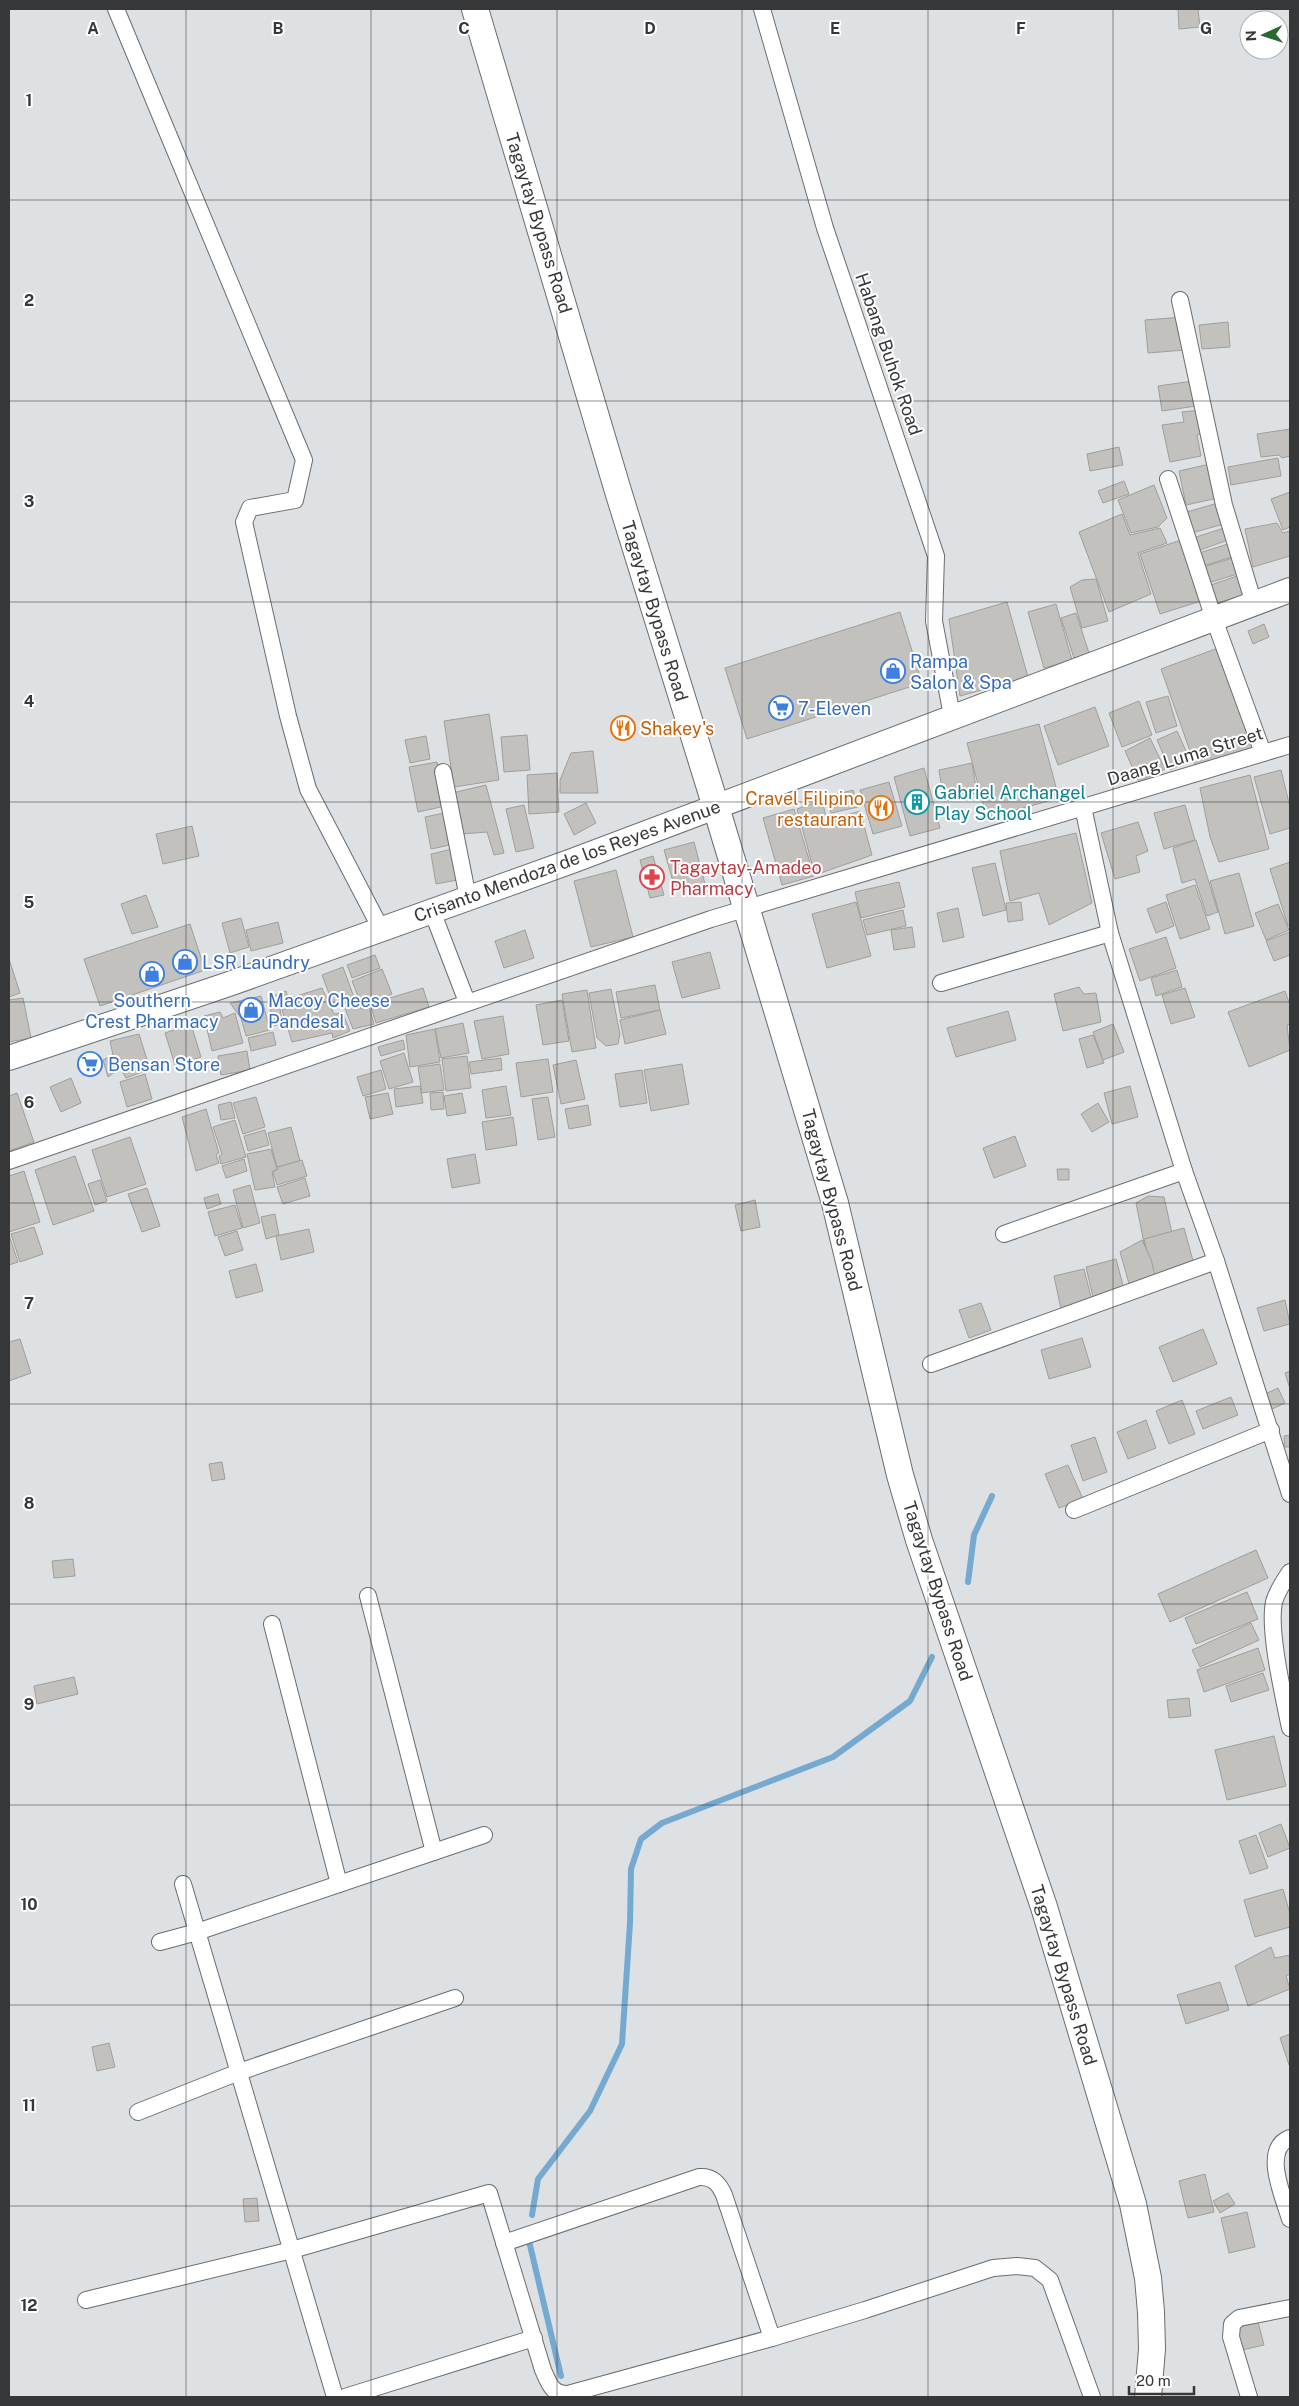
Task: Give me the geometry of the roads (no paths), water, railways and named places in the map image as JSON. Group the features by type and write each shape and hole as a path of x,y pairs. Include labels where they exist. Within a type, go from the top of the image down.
{"main road":[{"name":"Tagaytay Bypass Road","path":"475,9 618,491 716,806 835,1203 900,1475 919,1540 1044,1907 1133,2204 1148,2278 1151,2312 1152,2350 1148,2397"},
{"name":"Crisanto Mendoza de los Reyes Avenue","path":"9,1058 229,984 468,898 1290,590"}],"street":[{"path":"116,9 304,460 295,500 250,508 244,522 288,716 308,789 381,929"},
{"name":"Habang Buhok Road","path":"762,9 826,228 936,556 934,621 952,716"},
{"path":"1180,300 1224,505 1254,604"},
{"path":"1168,480 1214,619 1263,754"},
{"name":"Daang Luma Street","path":"9,1161 467,1002 746,908 1290,745"},
{"path":"443,772 468,898"},
{"path":"1083,807 1110,933 1184,1171 1216,1261 1290,1494"},
{"path":"432,911 467,1002"},
{"path":"941,983 1110,933"},
{"path":"1004,1234 1184,1171"},
{"path":"931,1364 1216,1261"},
{"path":"1074,1510 1271,1430"},
{"path":"1290,1572 1284,1589 1274,1602 1273,1616 1290,1728"},
{"path":"368,1596 434,1852"},
{"path":"272,1624 339,1884"},
{"path":"160,1942 198,1932 484,1835"},
{"path":"183,1884 335,2397"},
{"path":"138,2112 239,2072 455,1998"},
{"path":"1290,2138 1282,2141 1275,2152 1275,2166 1290,2219"},
{"path":"504,2243 699,2177 709,2177 718,2184 724,2194 772,2338"},
{"path":"86,2300 292,2250 489,2193 548,2382 552,2389 561,2394 772,2338 993,2268 1017,2266 1035,2268 1050,2280 1092,2397"},
{"path":"1249,2397 1231,2337 1232,2324 1240,2318 1290,2308"},
{"path":"345,2397 534,2338"}],"waterway":[{"path":"968,1582 974,1535 992,1496"},
{"path":"532,2215 538,2179 590,2111 622,2044 630,1923 631,1869 641,1839 662,1823 833,1757 910,1701 932,1657"},
{"path":"529,2241 561,2376"}],"place":[{"name":"Rampa Salon & Spa","path":"893,671"},
{"name":"7-Eleven","path":"781,708"},
{"name":"Shakey's","path":"623,728"},
{"name":"Gabriel Archangel Play School","path":"917,802"},
{"name":"Cravel Filipino restaurant","path":"881,808"},
{"name":"Tagaytay-Amadeo Pharmacy","path":"652,877"},
{"name":"LSR Laundry","path":"185,962"},
{"name":"Southern Crest Pharmacy","path":"152,974"},
{"name":"Macoy Cheese Pandesal","path":"251,1010"},
{"name":"Bensan Store","path":"90,1064"}]}
